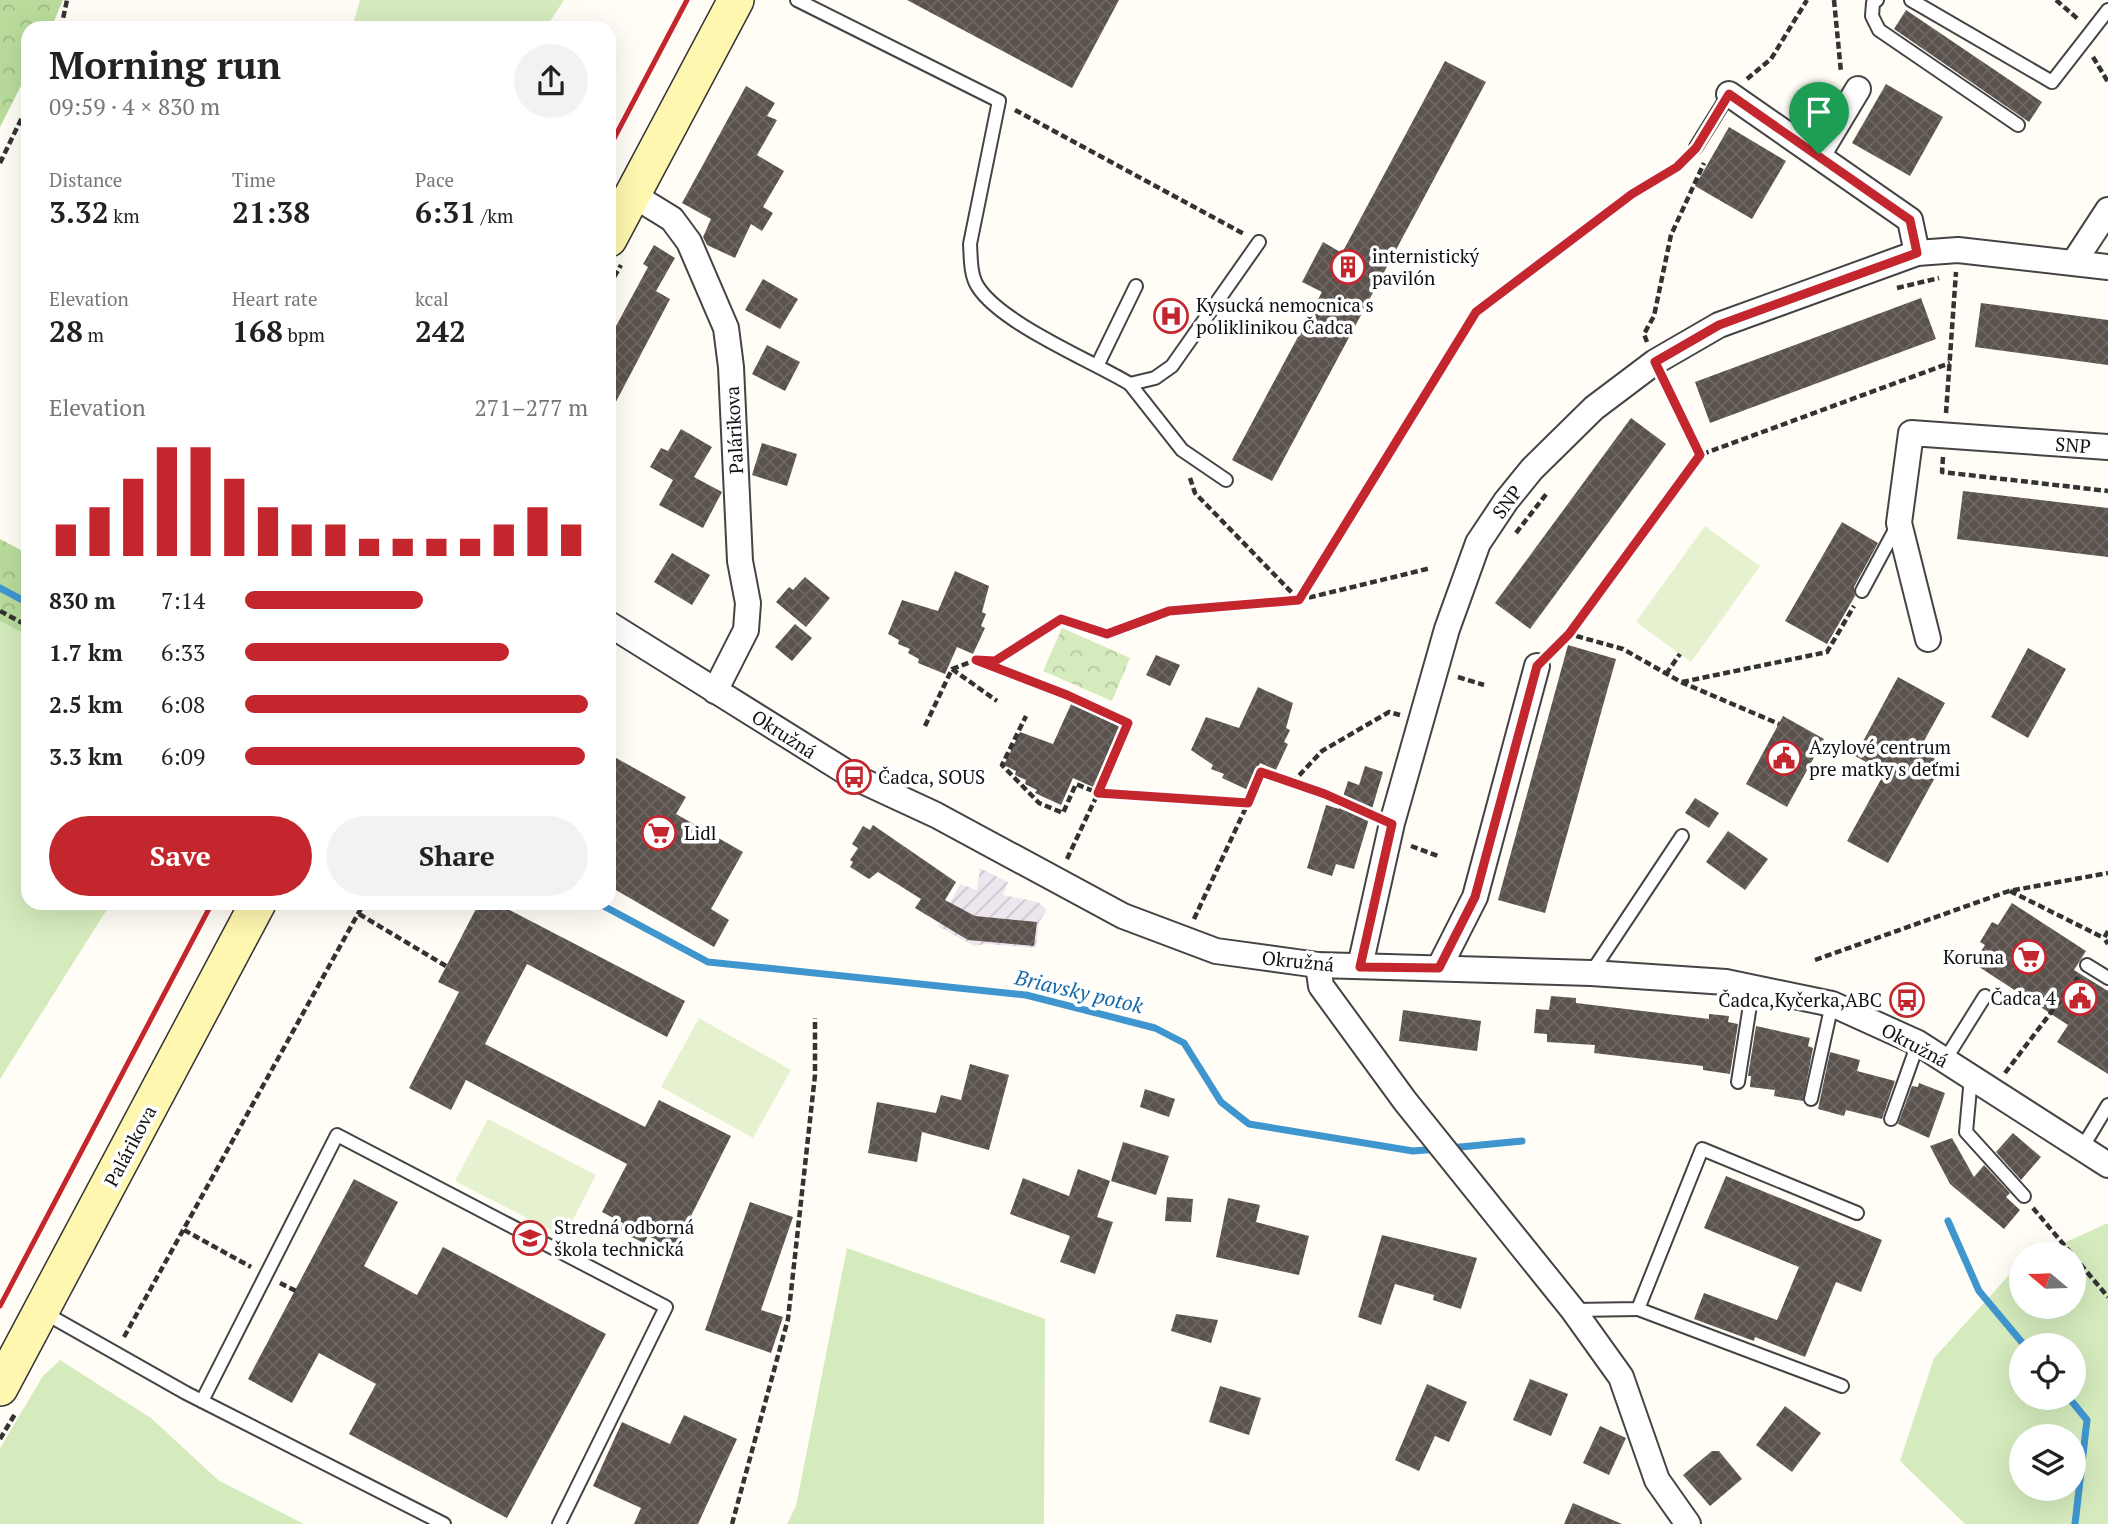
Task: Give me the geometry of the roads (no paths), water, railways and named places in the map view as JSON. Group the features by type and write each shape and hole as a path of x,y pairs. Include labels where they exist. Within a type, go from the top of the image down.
{"main road":[{"path":"616,226 736,0"},
{"name":"Palárikova","path":"0,1388 43,1312 254,910"}],"street":[{"path":"1729,94 1819,154 1910,220 1917,253"},
{"path":"1819,154 1852,99"},
{"name":"Palárikova","path":"633,195 671,219 689,242 726,328 731,367 740,561 748,603 746,630 715,691"},
{"path":"2074,262 2108,210"},
{"name":"SNP","path":"1360,967 1398,834 1422,721 1447,629 1478,543 1532,469 1594,408 1663,372 1719,325 1917,253 1958,250 2108,267"},
{"name":"SNP","path":"1928,639 1899,523 1911,433 2108,447"},
{"name":"Okružná","path":"616,628 854,778 936,815 1124,916 1216,951 1318,965 1591,973 1753,986 1832,1004 1918,1043 2108,1164"},
{"path":"1439,968 1475,897 1537,666"},
{"path":"1318,965 1321,986 1405,1101 1573,1310 1621,1377 1657,1480 1688,1524"}],"lane":[{"path":"797,0 999,101 970,244 971,268 977,286 994,306 1130,384 1182,450 1226,480"},
{"path":"1877,0 1873,3 1872,16 1879,30 2018,125"},
{"path":"1911,0 2052,82 2108,10"},
{"path":"1696,148 1729,94"},
{"path":"1130,384 1155,378 1172,366 1259,242"},
{"path":"1098,364 1136,286"},
{"path":"1863,591 1899,523"},
{"path":"1591,973 1682,836"},
{"path":"2087,965 2108,978"},
{"path":"1738,1082 1753,986"},
{"path":"1945,1060 1985,996"},
{"path":"1811,1099 1832,1004"},
{"path":"1891,1119 1918,1043"},
{"path":"1971,1077 1966,1132 2024,1196"},
{"path":"2082,1148 2108,1105"},
{"path":"202,1401 337,1135 666,1307 559,1524"},
{"path":"1638,1309 1702,1149 1857,1213"},
{"path":"1573,1310 1638,1309 1842,1387"},
{"path":"43,1312 202,1401 444,1524"}],"waterway":[{"name":"Briavsky potok","path":"0,588 21,599"},
{"name":"Briavsky potok","path":"611,910 708,962 1026,995 1155,1028 1184,1043 1221,1102 1249,1124 1413,1151 1438,1149"},
{"name":"Briavsky potok","path":"1450,1148 1522,1141"},
{"name":"Briavsky potok","path":"1948,1221 1979,1291 2014,1333"},
{"name":"Briavsky potok","path":"2075,1524 2087,1420 2079,1410"}],"railway":[{"path":"616,135 687,0"},
{"path":"0,1306 208,910"}],"place":[{"name":"internistický pavilón","path":"1348,267"},
{"name":"Kysucká nemocnica s poliklinikou Čadca","path":"1171,316"},
{"name":"Azylové centrum pre matky s deťmi","path":"1784,758"},
{"name":"Čadca, SOUS","path":"854,777"},
{"name":"Lidl","path":"659,833"},
{"name":"Koruna","path":"2029,957"},
{"name":"Čadca 4","path":"2080,998"},
{"name":"Čadca,Kyčerka,ABC","path":"1907,1000"},
{"name":"Stredná odborná škola technická","path":"530,1238"}]}
